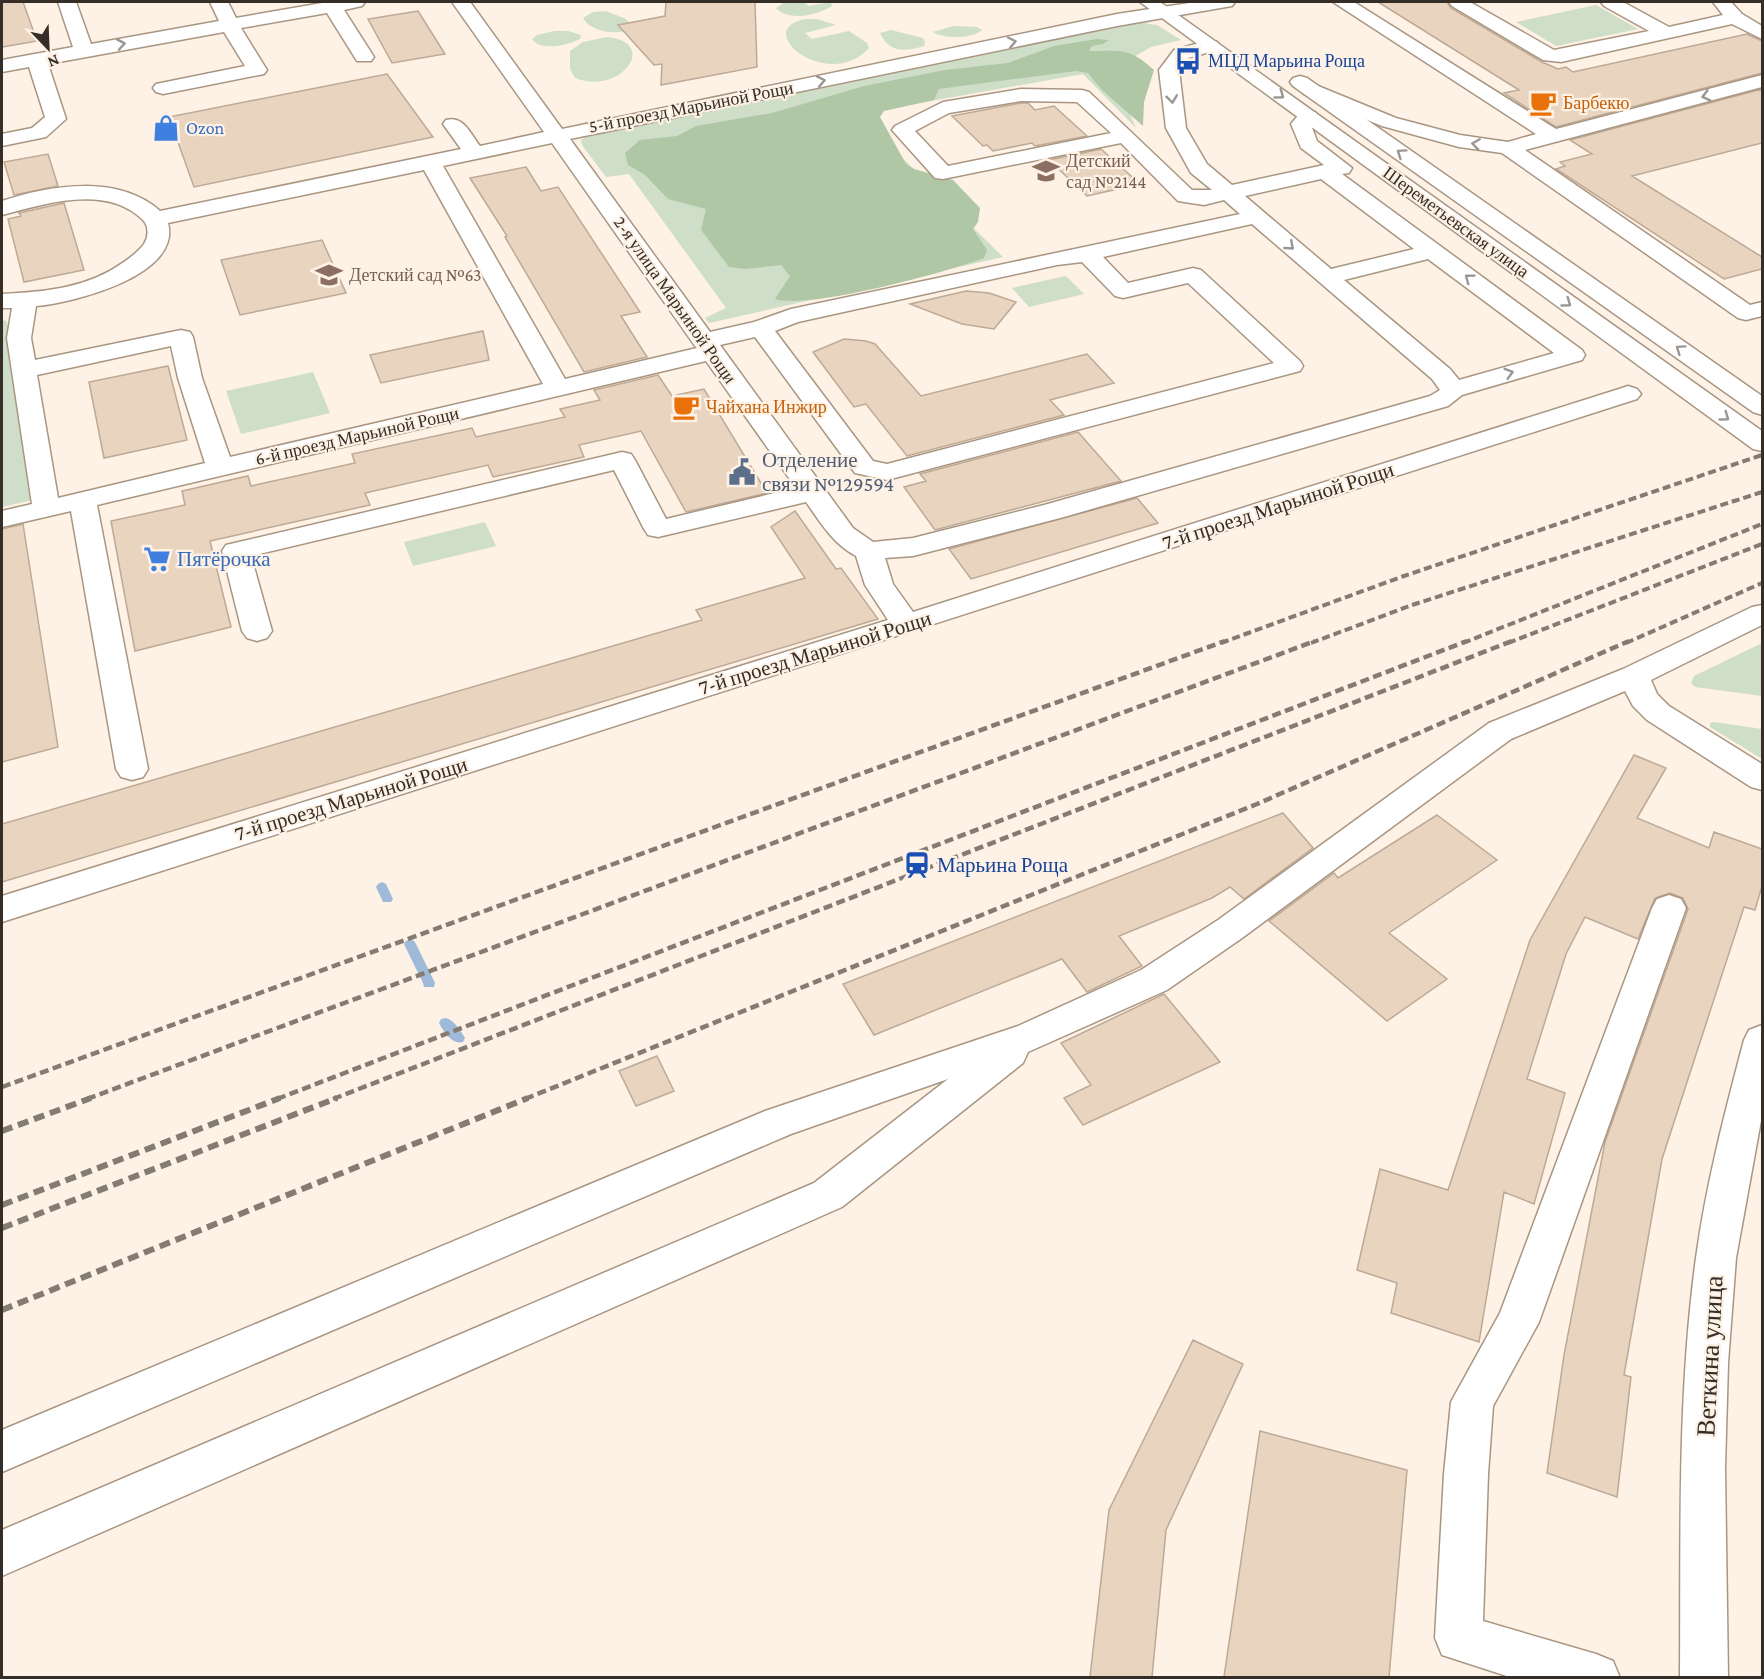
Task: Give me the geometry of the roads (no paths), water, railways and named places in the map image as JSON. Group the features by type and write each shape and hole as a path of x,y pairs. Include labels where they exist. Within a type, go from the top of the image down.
{"street":[{"path":"67,2 84,51"},
{"path":"163,88 257,70 219,2"},
{"name":"2-я улица Марьиной Рощи","path":"461,2 843,534 853,543 870,551"},
{"name":"5-й проезд Марьиной Рощи","path":"156,219 1157,7 1226,2"},
{"path":"1342,2 1554,137"},
{"path":"1458,2 1550,56 1561,56 1735,18"},
{"path":"1610,2 1666,33"},
{"path":"1722,2 1735,18 1762,33"},
{"path":"2,66 346,3 364,57"},
{"path":"1188,5 1215,23"},
{"name":"Шереметьевская улица","path":"1157,7 1762,443"},
{"path":"1210,46 1181,54 1169,70 1176,128 1199,168 1442,374 1453,390"},
{"path":"2,140 39,133 56,119 37,60"},
{"name":"Шереметьевская улица","path":"1287,73 1762,407"},
{"path":"1311,90 1389,122 1459,141 1508,148 1762,81"},
{"path":"1126,136 943,173 902,130 943,108 1021,95 1082,96 1126,136 1186,196 1204,198 1341,168 1308,144 1301,124 1308,116"},
{"path":"453,124 474,152"},
{"path":"1508,148 1746,313 1762,309"},
{"path":"430,162 558,388"},
{"path":"906,624 879,585 870,551 913,547 1066,507 1439,401 1453,390 1573,355 1325,172"},
{"path":"5,202 54,195 99,194 135,203 156,219 159,235 150,253 129,270 99,285 72,293 13,301 46,509"},
{"name":"6-й проезд Марьиной Рощи","path":"2,519 558,388 708,347 791,316 1256,217"},
{"path":"1326,277 1432,251"},
{"path":"761,328 864,467 886,472 1291,366 1193,275 1123,291 1087,254"},
{"path":"24,370 181,337 190,378 219,468"},
{"name":"7-й проезд Марьиной Рощи","path":"2,909 1628,394"},
{"path":"257,631 236,551 622,460 658,529 813,492"},
{"path":"83,500 132,769"},
{"path":"2,1451 778,1122 1031,1036 1154,980 1230,929 1500,731 1634,675 1762,614"},
{"path":"1634,675 1644,699 1658,712 1762,779"},
{"path":"1596,1677 1459,1638 1466,1474 1472,1402 1518,1322 1669,908"},
{"path":"2,1553 828,1195 1031,1036"},
{"name":"Веткина улица","path":"1704,1677 1705,1396 1716,1258 1741,1125 1762,1040"}],"waterway":[{"path":"382,887 387,899"},
{"path":"410,944 429,983"},
{"path":"446,1023 458,1038"}],"railway":[{"path":"1221,643 1404,576 1762,455"},
{"path":"1311,643 1412,605 1762,492"},
{"path":"1463,643 1762,524"},
{"path":"1508,643 1762,544"},
{"path":"1626,643 1762,583"},
{"path":"2,1087 1225,641"},
{"path":"87,1099 1315,641"},
{"path":"277,1099 1467,641"},
{"path":"333,1099 1512,641"},
{"path":"525,1099 1257,804 1629,641"},
{"path":"2,1131 91,1098"},
{"path":"2,1205 280,1098"},
{"path":"2,1228 337,1098"},
{"path":"2,1310 528,1098"}],"place":[{"name":"МЦД Марьина Роща","path":"1188,61"},
{"name":"Барбекю","path":"1543,103"},
{"name":"Ozon","path":"166,128"},
{"name":"Детский сад №2144","path":"1046,171"},
{"name":"Детский сад №63","path":"329,275"},
{"name":"Чайхана Инжир","path":"686,407"},
{"name":"Отделение связи №129594","path":"742,472"},
{"name":"Пятёрочка","path":"157,559"},
{"name":"Марьина Роща","path":"917,865"}]}
